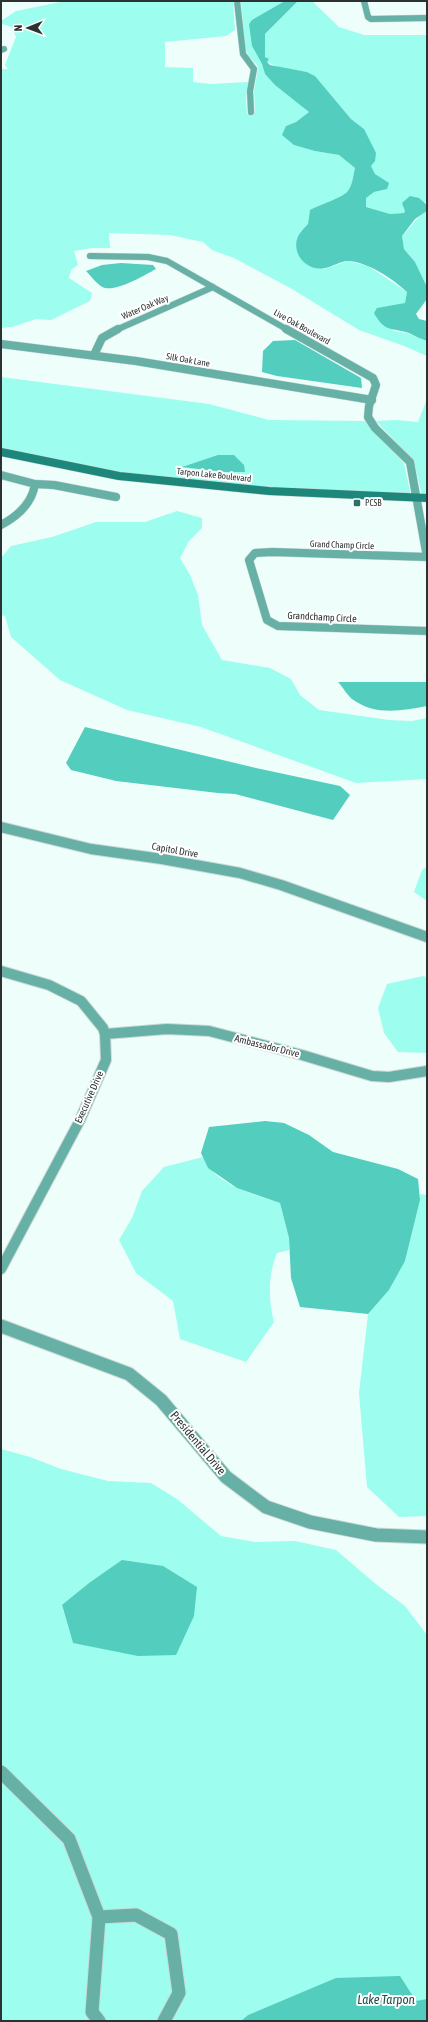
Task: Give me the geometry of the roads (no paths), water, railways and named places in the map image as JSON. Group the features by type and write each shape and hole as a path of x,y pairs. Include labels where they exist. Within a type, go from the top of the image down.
{"street":[{"path":"237,1 242,54 254,69 250,91 250,112"},
{"path":"364,1 368,17 371,18 427,18"},
{"name":"Live Oak Boulevard","path":"90,256 160,258 368,374 373,378 376,385 368,417 375,428 410,462 417,499"},
{"name":"Water Oak Way","path":"94,355 102,338 109,333 213,287"},
{"name":"Silk Oak Lane","path":"1,344 136,360 372,400"},
{"name":"Tarpon Lake Boulevard","path":"1,452 119,476 269,491 417,499 427,498"},
{"path":"1,475 35,484 54,485 116,497"},
{"path":"1,525 22,513 34,493 35,484"},
{"path":"417,499 427,557"},
{"name":"Grand Champ Circle","path":"255,553 427,557"},
{"name":"Grandchamp Circle","path":"255,553 249,560 266,620 278,626 427,632"},
{"name":"Capitol Drive","path":"1,827 91,849 162,859 240,873 281,885 427,937"},
{"name":"Executive Drive","path":"1,971 49,985 68,993 81,1001 103,1028 105,1034 106,1060 80,1120 1,1268"},
{"name":"Ambassador Drive","path":"105,1034 168,1029 209,1031 302,1055 372,1076 389,1077 427,1072"},
{"name":"Presidential Drive","path":"1,1326 129,1374 161,1400 226,1477 266,1507 310,1522 376,1535 427,1536"},
{"path":"1,1772 69,1839 99,1918 92,2012 100,2021"},
{"path":"99,1918 136,1915 171,1934 179,1993 164,2021"}],"water":[{"path":"285,1 298,1 265,34 265,57 269,59 267,62 270,65 307,72 315,76 351,119 364,129 376,153 375,161 371,166 375,174 389,183 387,189 374,192 366,198 366,207 390,214 404,213 405,211 402,203 410,196 419,198 427,205 427,211 415,219 402,236 404,249 415,262 427,287 427,299 416,314 419,319 427,321 427,341 409,333 385,327 374,313 377,308 405,303 407,292 395,282 380,272 364,264 356,262 342,262 320,269 311,267 301,259 297,251 297,239 308,224 310,210 340,197 347,192 352,183 355,168 339,155 315,151 294,145 282,135 286,126 296,122 309,112 275,85 265,74 262,64 252,46 249,24 252,20"},
{"path":"121,263 153,265 156,269 124,285 110,288 105,288 100,285 86,271 102,265"},
{"path":"295,340 361,378 362,388 277,376 262,372 263,351 273,341"},
{"path":"218,455 234,455 244,465 245,472 225,472 182,467"},
{"path":"338,682 427,682 427,706 388,711 370,708 352,699"},
{"path":"85,727 256,768 340,786 350,795 333,820 235,794 116,781 71,770 66,763"},
{"path":"265,1121 284,1123 309,1135 333,1152 398,1169 418,1179 420,1200 405,1261 389,1290 368,1314 300,1307 291,1278 289,1238 280,1203 237,1188 208,1168 201,1153 209,1127"},
{"path":"122,1560 163,1566 197,1587 194,1616 176,1655 138,1656 73,1643 62,1605 89,1583"},
{"name":"Lake Tarpon","path":"400,1976 416,2001 427,1999 427,2021 241,2021 248,2015 336,1978"}],"place":[{"name":"PCSB","path":"357,503"}]}
